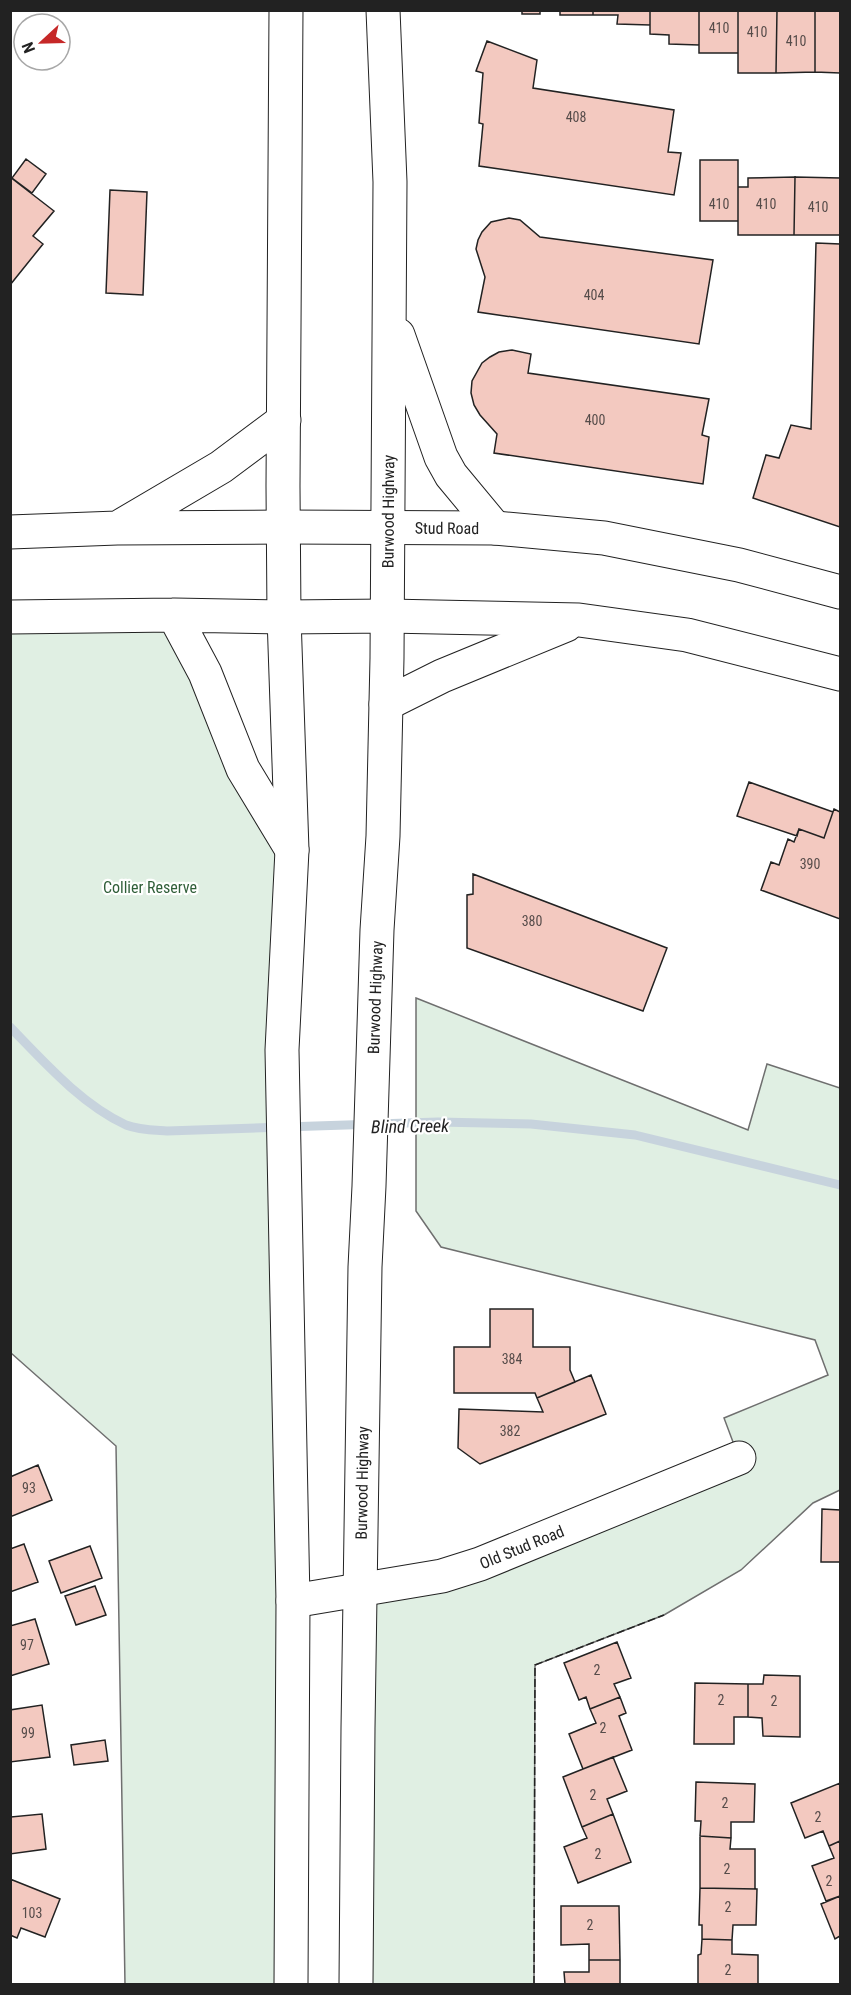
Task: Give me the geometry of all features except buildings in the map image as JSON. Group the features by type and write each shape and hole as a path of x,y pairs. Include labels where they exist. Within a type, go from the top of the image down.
{"main road":[{"path":"286,10 283,527 292,850 283,1022 293,1601 291,1984"},
{"name":"Burwood Highway","path":"356,1984 365,1267 377,930 383,837 388,616 390,182 383,10"},
{"path":"390,310 441,457 451,476 495,528"},
{"path":"117,528 221,467 284,420"},
{"name":"Stud Road","path":"10,532 117,528 387,526 495,528 604,538 739,565 840,592"},
{"path":"174,615 205,673 243,769 292,850"},
{"path":"10,617 388,616 579,620 687,635 840,674"},
{"path":"386,704 441,676 579,620"},
{"name":"Old Stud Road","path":"293,1601 442,1576 480,1564 739,1458"}],"green space":[{"name":"Collier Reserve","path":"174,615 292,850 291,1984 125,1984 116,1446 11,1353 11,616"},
{"path":"416,998 748,1130 767,1064 840,1088 840,1490 813,1503 741,1570 664,1615 535,1665 534,1984 356,1984 360,1590 739,1458 724,1418 828,1375 815,1340 441,1247 416,1211"}],"waterway":[{"name":"Blind Creek","path":"10,1027 78,1094 109,1116 126,1125 146,1130 438,1122 531,1124 635,1135 840,1185"}],"fence":[{"path":"534,1984 535,1665 664,1615"}]}
